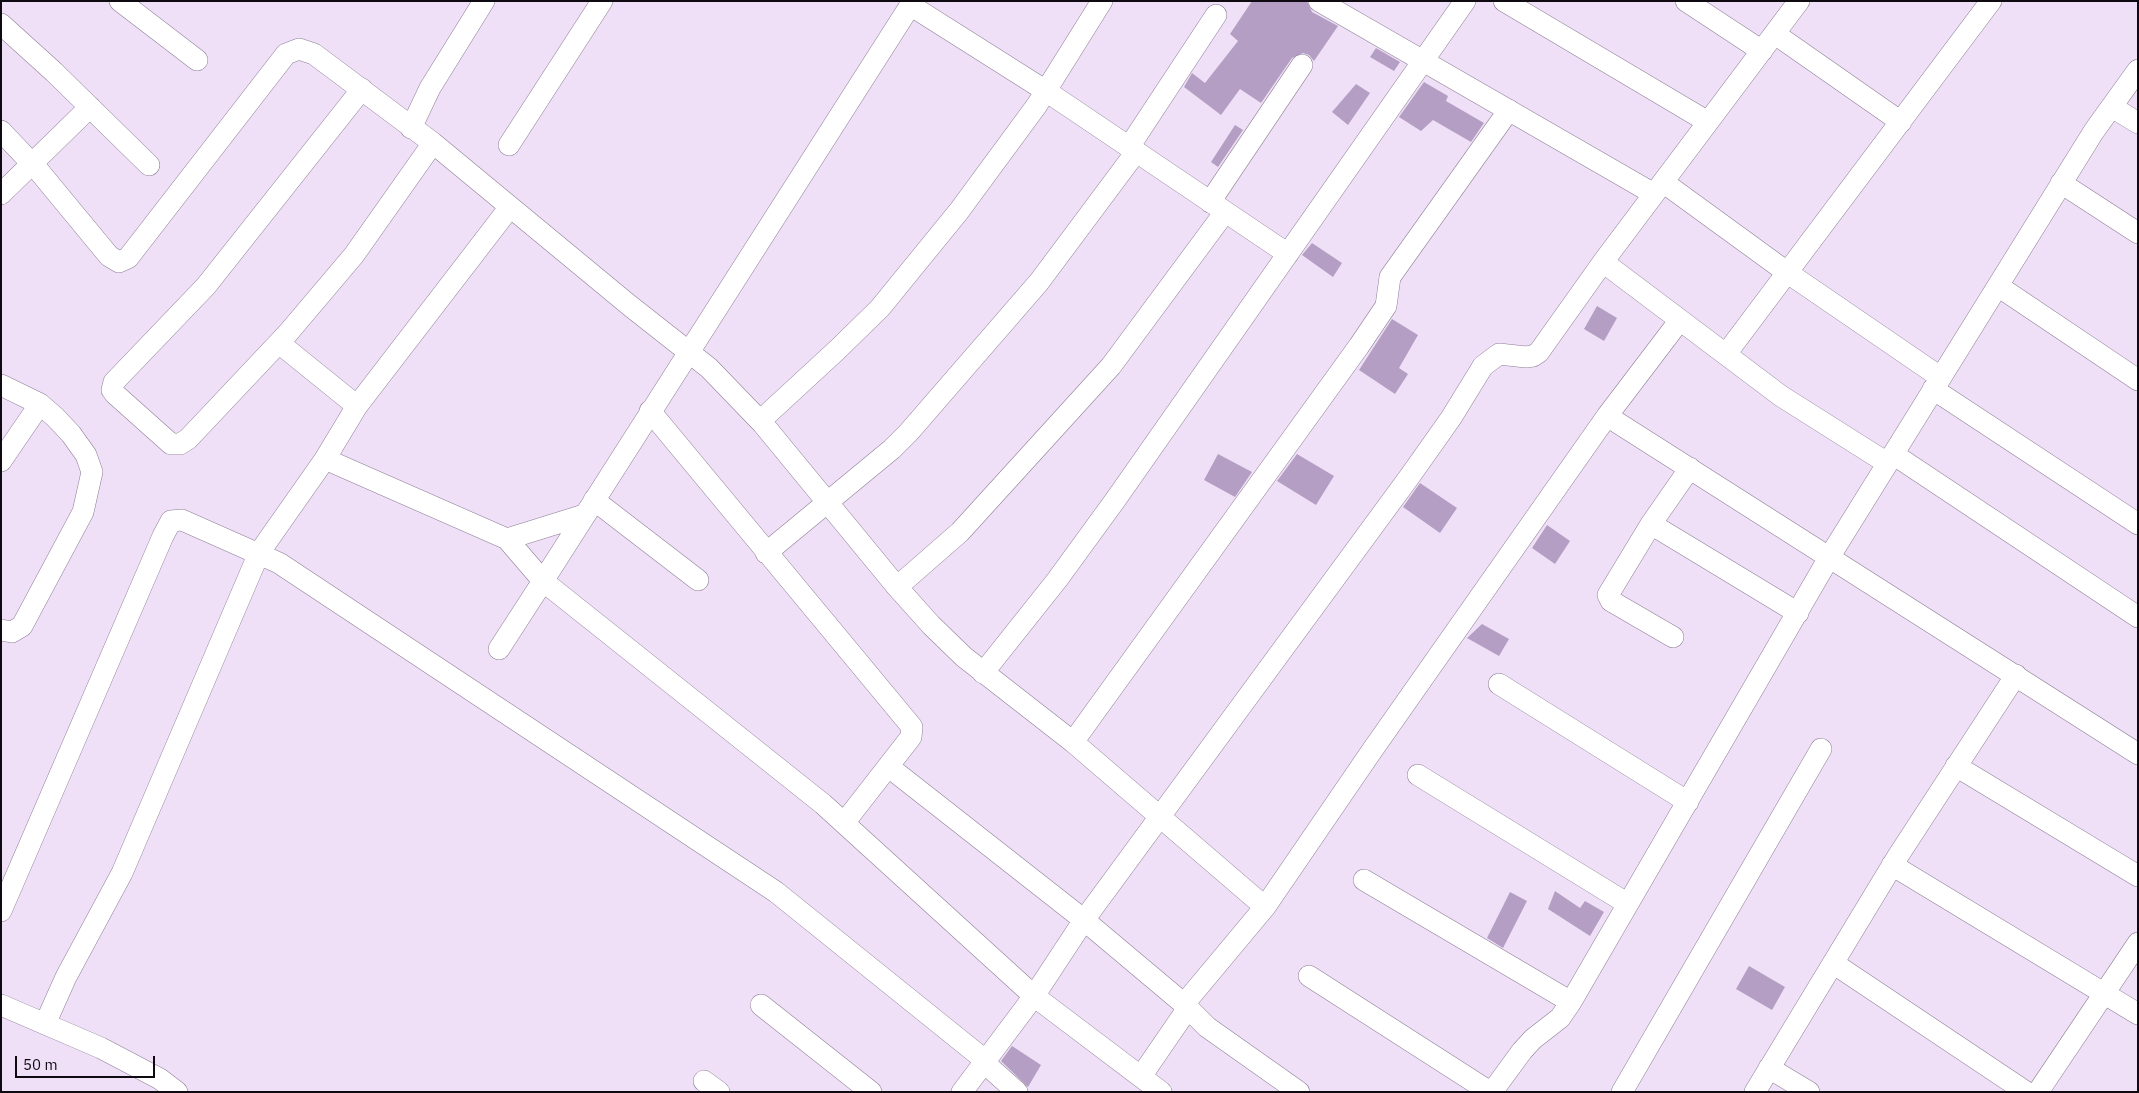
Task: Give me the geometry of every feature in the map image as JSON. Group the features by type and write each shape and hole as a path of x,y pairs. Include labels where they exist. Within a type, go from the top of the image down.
{"street":[{"path":"120,1 197,60"},
{"path":"411,128 430,88 484,1"},
{"path":"509,145 602,1"},
{"path":"760,421 880,308 959,211 1046,91 1102,1"},
{"path":"1319,1 1422,62 1509,110 1658,188 1788,273 1937,383 2138,524"},
{"path":"983,673 1092,532 1465,1"},
{"path":"1504,1 1708,122"},
{"path":"1686,1 1762,51"},
{"path":"962,1092 1034,996 1084,920 1452,418 1483,366 1492,357 1499,354 1526,357 1539,352 1603,262 1799,1"},
{"path":"1726,354 1991,1"},
{"path":"499,649 912,3 1288,254"},
{"path":"766,553 892,450 1040,282 1133,149 1216,15"},
{"path":"1,24 149,165"},
{"path":"1775,34 1901,122"},
{"path":"1,131 33,165 110,256 119,262 128,258 286,54 299,49 314,54 433,143 709,368 760,421 828,501 897,587 931,625 983,673 1073,742 1162,816 1265,907"},
{"path":"897,587 960,532 1111,366 1218,207 1302,65"},
{"path":"1309,976 1491,1092 1533,1039 1560,1018 1688,802 1830,556 2061,183 2138,70"},
{"path":"362,89 206,286 114,382 112,390 171,444 180,444 279,343 354,255 433,143"},
{"path":"1,194 33,165 90,107"},
{"path":"2112,107 2138,123"},
{"path":"1073,742 1359,346 1386,306 1390,277 1509,110"},
{"path":"2061,183 2138,233"},
{"path":"45,1024 66,977 122,873 259,553 325,459 357,406 510,207"},
{"path":"1603,262 1781,396 1890,459 2138,617"},
{"path":"1998,286 2138,380"},
{"path":"1142,1075 1186,1006 1265,907 1607,416 1680,320"},
{"path":"279,343 357,406"},
{"path":"1,385 40,404 71,434 86,455 92,472 83,512 22,626 12,632 1,630"},
{"path":"1,461 40,404"},
{"path":"650,411 912,727 911,737 844,823"},
{"path":"1607,416 1830,556 2138,754"},
{"path":"325,459 507,539 543,581 844,823 1034,996 1142,1075 1162,1092"},
{"path":"1673,637 1608,598 1610,588 1690,468"},
{"path":"507,539 589,508"},
{"path":"589,508 698,580"},
{"path":"1,911 163,536 171,521 182,520 259,553 279,564 776,892 986,1061 989,1067 1017,1092"},
{"path":"1651,524 1798,613"},
{"path":"1755,1092 1892,865 2016,675"},
{"path":"1499,684 1688,802"},
{"path":"1622,1092 1821,749"},
{"path":"1956,766 2138,876"},
{"path":"889,767 1084,920 1186,1006 1207,1027 1299,1092"},
{"path":"1418,775 1628,904"},
{"path":"1892,865 2138,1014"},
{"path":"1364,880 1571,1002"},
{"path":"2038,1092 2138,943"},
{"path":"1833,963 2026,1092"},
{"path":"1,1005 101,1048 160,1079 177,1092"},
{"path":"760,1005 871,1092"},
{"path":"1769,1068 1809,1092"}],"building":[{"path":"1252,1 1307,1 1312,12 1338,26 1314,61 1309,55 1303,53 1292,58 1261,103 1240,89 1221,115 1184,87 1192,73 1205,83 1238,41 1230,34"},
{"path":"1376,48 1400,62 1394,71 1370,57"},
{"path":"1424,82 1448,96 1446,101 1484,123 1471,142 1433,120 1421,131 1399,117"},
{"path":"1356,84 1370,93 1348,125 1332,112"},
{"path":"1235,125 1243,130 1218,167 1211,162"},
{"path":"1312,243 1342,263 1333,277 1302,255"},
{"path":"1597,306 1617,318 1604,341 1584,329"},
{"path":"1392,319 1418,335 1399,368 1408,374 1395,394 1359,370"},
{"path":"1218,454 1252,472 1235,497 1204,480"},
{"path":"1297,454 1334,476 1316,505 1277,481"},
{"path":"1420,483 1457,508 1440,533 1403,507"},
{"path":"1547,525 1570,541 1555,564 1532,548"},
{"path":"1482,624 1509,639 1499,656 1467,638"},
{"path":"1555,891 1580,908 1585,901 1604,912 1590,936 1548,909"},
{"path":"1510,892 1527,901 1503,948 1487,938"},
{"path":"1749,966 1785,987 1772,1010 1736,989"},
{"path":"1012,1046 1041,1065 1028,1087 1001,1061"}]}
